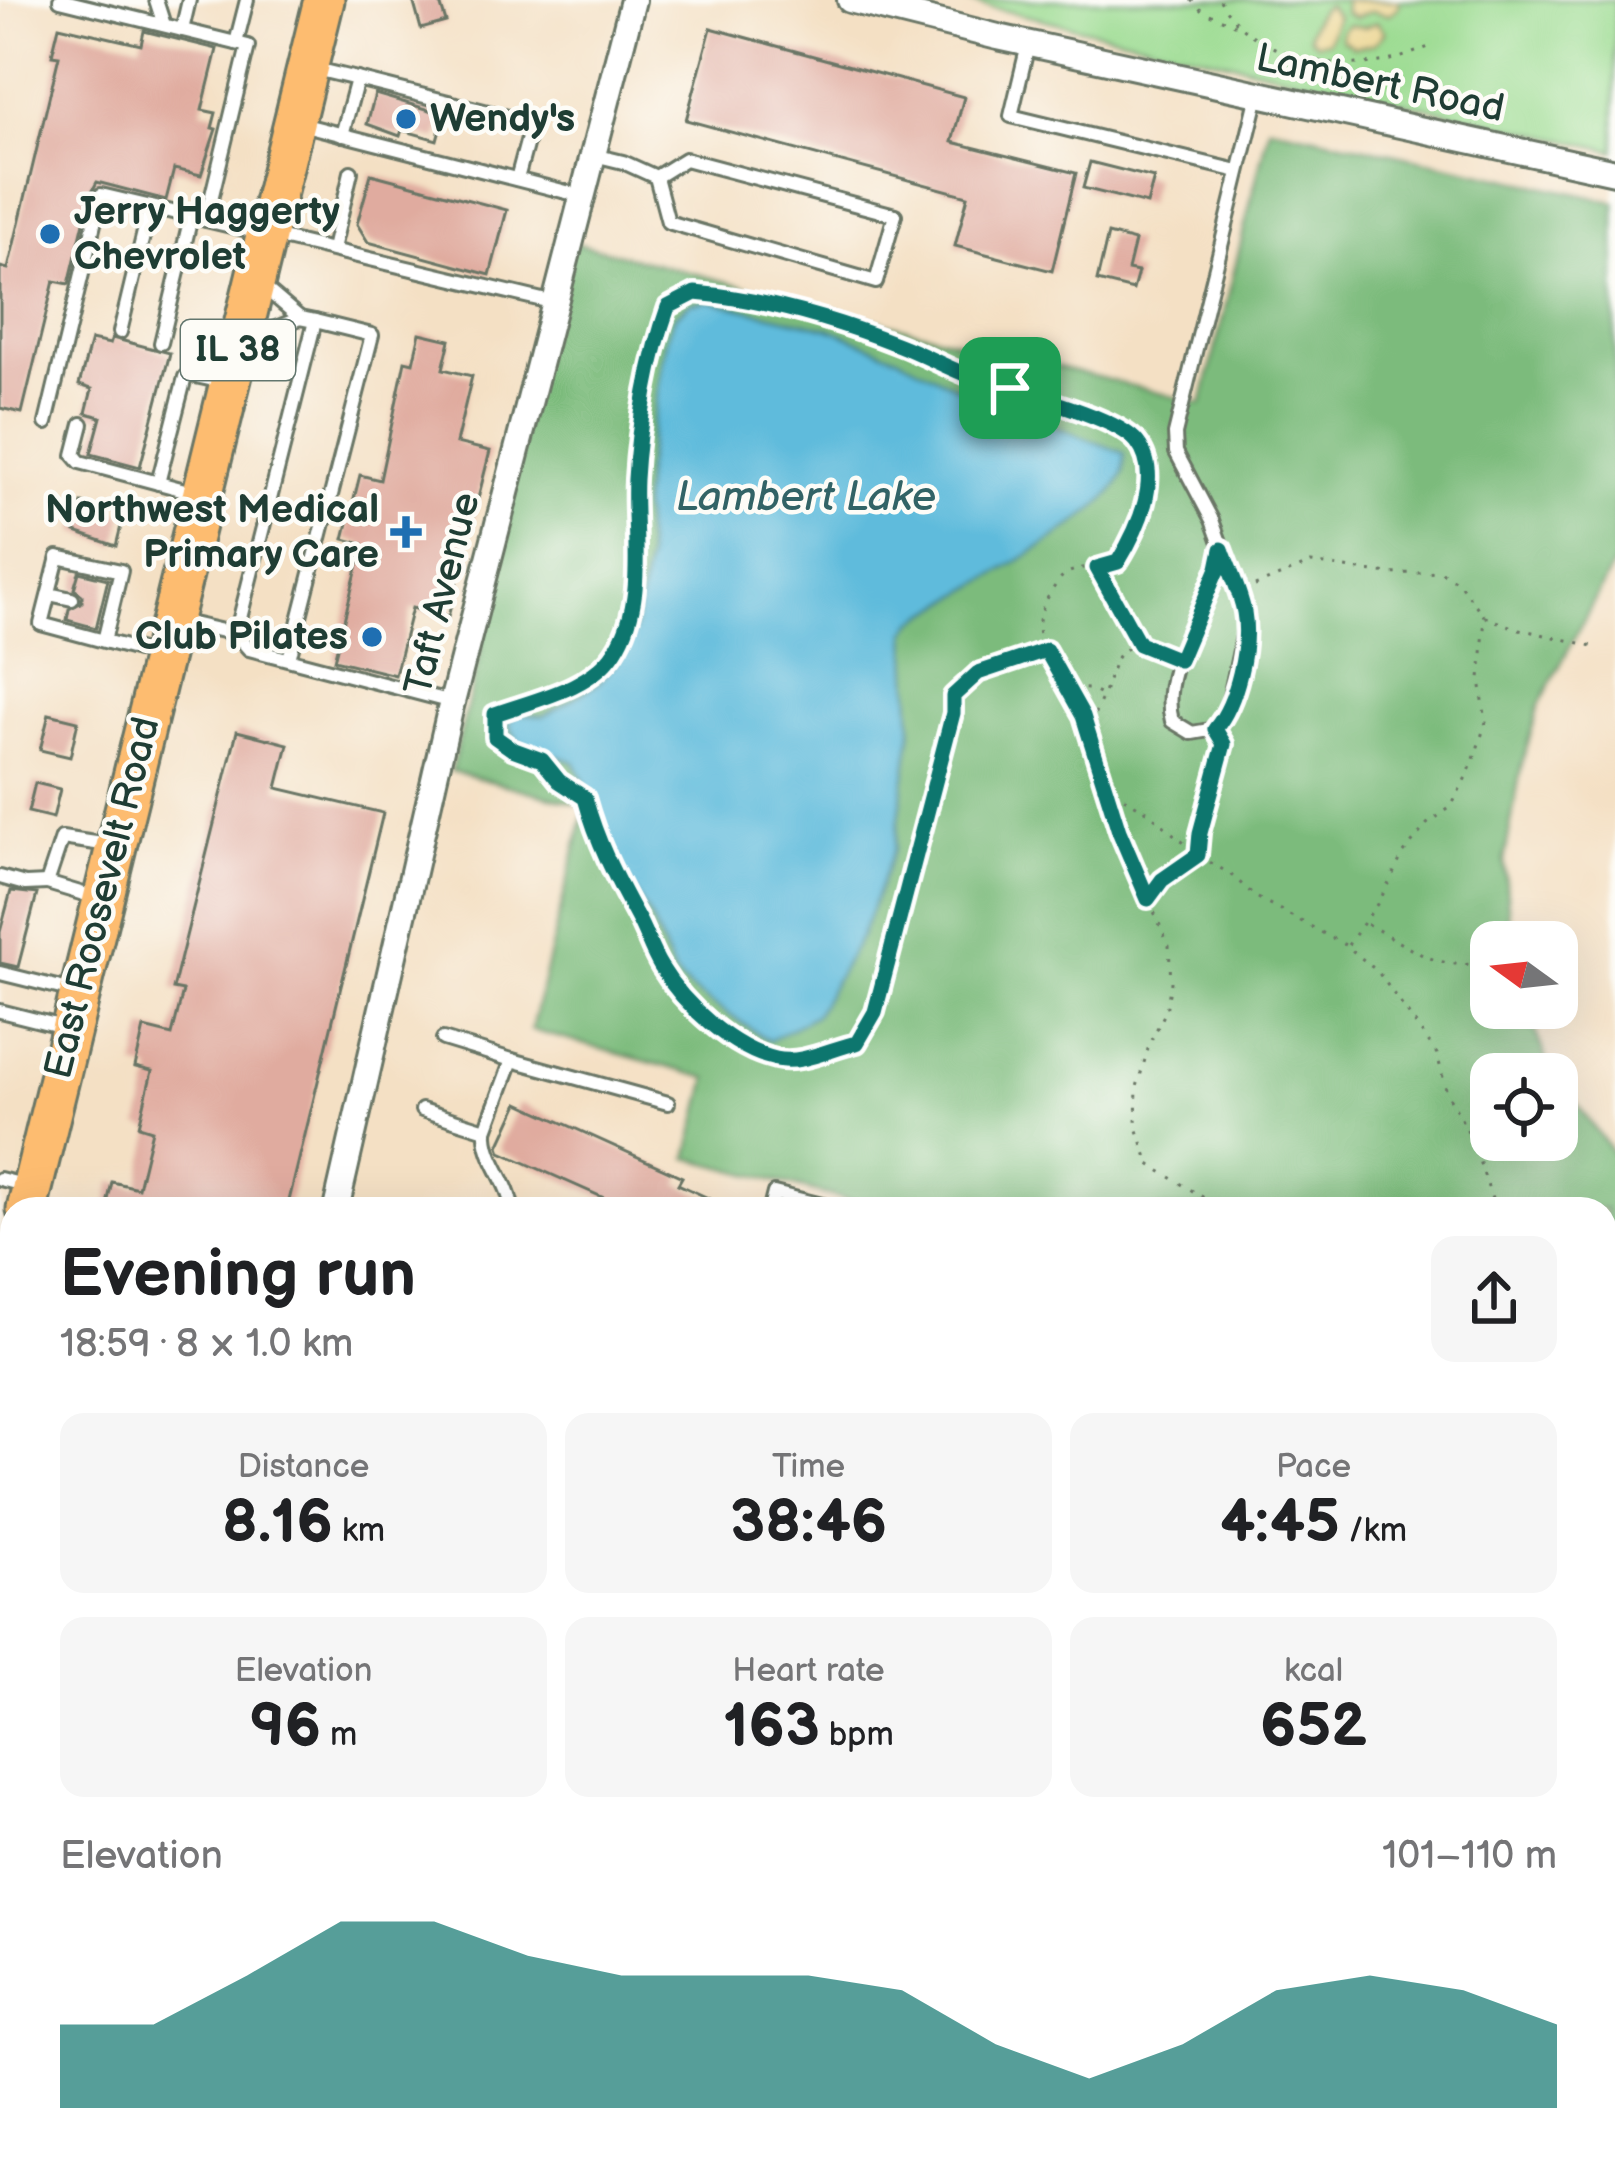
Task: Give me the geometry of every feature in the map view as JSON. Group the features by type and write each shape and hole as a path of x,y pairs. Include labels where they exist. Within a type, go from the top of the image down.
{"main road":[{"name":"IL 38","path":"167,638 324,0"},
{"name":"East Roosevelt Road","path":"20,1192 76,1010 167,638"}],"street":[{"name":"Taft Avenue","path":"339,1197 452,701 633,0"},
{"name":"Lambert Road","path":"850,0 1028,44 1615,172"}],"lane":[{"path":"60,0 110,6 164,26 248,46 161,343"},
{"path":"156,0 164,26"},
{"path":"182,30 189,0"},
{"path":"236,43 247,0"},
{"path":"1028,44 1011,116 1238,171"},
{"path":"307,67 532,123 517,179"},
{"path":"342,135 357,79"},
{"path":"1222,549 1169,695 1172,721 1192,734 1215,729 1226,716 1245,627 1239,597 1212,520 1176,452 1175,434 1258,94"},
{"path":"294,122 582,196"},
{"path":"593,155 656,177"},
{"path":"686,159 895,215 876,282 668,222 656,177 686,159"},
{"path":"333,249 351,172"},
{"path":"46,423 101,195 555,303"},
{"path":"120,332 150,207"},
{"path":"255,280 300,318 372,335 289,659"},
{"path":"240,342 300,318"},
{"path":"236,634 316,321"},
{"path":"158,483 185,377 190,374 230,384"},
{"path":"82,424 74,455 80,462 203,494"},
{"path":"104,641 107,608 121,571 58,557 41,624 104,641 236,634"},
{"path":"49,594 72,599"},
{"path":"236,634 249,649 452,701"},
{"path":"46,883 62,838 116,847"},
{"path":"0,877 25,884 46,883 103,900"},
{"path":"0,974 76,1010"},
{"path":"0,1011 76,1010"},
{"path":"443,1039 668,1103"},
{"path":"510,1197 485,1145 512,1060"},
{"path":"422,1110 486,1130"}],"path":[{"path":"1191,0 1285,51 1324,62 1378,63 1434,45"},
{"path":"1220,0 1243,28"},
{"path":"1215,16 1227,13"},
{"path":"1046,650 978,673 953,696 953,713 875,1012 857,1043 796,1060 774,1059 745,1045 715,1026 677,990 598,845 585,798 559,781 542,760 495,737 495,714 547,700 615,653 635,581 638,449 657,337 668,307 695,293 794,310 875,336 979,380 1129,434 1144,453 1149,479 1134,535 1118,562 1061,577 1036,623 1038,640 1046,650 1083,716 1103,786 1169,946 1171,982 1166,1011 1150,1042 1137,1087 1136,1124 1149,1164 1203,1197"},
{"path":"1239,597 1262,582 1311,563 1388,574 1441,572 1458,582 1485,617 1593,646"},
{"path":"1097,568 1139,644"},
{"path":"1347,946 1365,924 1403,854 1427,824 1451,807 1472,766 1486,722 1480,679 1485,617"},
{"path":"1091,745 1092,719 1116,656 1128,645 1139,644 1179,660"},
{"path":"1065,688 1088,689 1102,696"},
{"path":"1198,855 1224,744 1215,729"},
{"path":"1103,786 1147,811 1256,897 1347,946 1378,972 1437,1054 1447,1093 1472,1137 1492,1197"},
{"path":"1148,899 1162,880 1198,855"},
{"path":"1365,924 1444,965 1470,963"}],"green space":[{"path":"959,0 1615,0 1615,151"},
{"path":"1269,126 1615,202 1615,561 1539,705 1522,763 1504,861 1509,921 1470,921 1470,1029 1534,1029 1543,1053 1470,1053 1470,1161 1578,1161 1578,1105 1615,1156 1615,1197 836,1197 688,1158 708,1078 531,1030 586,806 451,771 482,647 470,644 568,241 1202,404"}],"sand":[{"path":"1344,0 1398,0 1399,6 1389,15 1372,11 1355,18 1345,13"},
{"path":"1328,6 1337,17 1328,41 1316,43 1309,37 1310,28"},
{"path":"1377,22 1385,32 1374,44 1354,47 1341,39 1348,25 1364,27"}],"water":[{"name":"Lambert Lake","path":"710,301 828,328 970,394 1124,453 1120,480 1098,505 1050,541 914,622 907,632 912,728 895,847 861,936 815,1015 769,1041 690,989 674,973 651,919 603,840 596,805 574,762 518,742 508,723 518,714 544,716 598,683 620,658 634,630 647,560 644,477 666,340 675,316 690,303"}],"building":[{"path":"413,0 439,0 446,22 421,29"},
{"name":"Jerry Haggerty Chevrolet","path":"59,26 141,45 144,31 217,49 202,110 216,113 212,128 216,129 201,175 174,169 166,200 97,182 69,284 54,281 22,413 0,408 0,267 8,269 59,56 52,55"},
{"path":"711,28 964,97 952,142 1076,173 1052,271 955,246 968,196 686,120"},
{"name":"Wendy's","path":"375,94 444,114 437,140 402,130 400,136 367,124"},
{"path":"1090,162 1154,178 1147,204 1083,188"},
{"path":"371,174 507,210 490,275 368,242 357,224"},
{"path":"1108,234 1135,241 1128,270 1138,272 1133,290 1097,281"},
{"path":"420,333 450,340 443,369 472,376 456,443 490,451 448,617 412,608 395,675 334,660 363,544 344,539 360,475 380,480 405,361 413,363"},
{"path":"112,338 170,353 140,467 91,454 101,417 86,413 92,389 79,385 91,340 110,344"},
{"path":"82,503 124,514 116,546 75,532"},
{"path":"79,572 108,579 96,628 67,620 69,609 82,602 82,595 74,589"},
{"path":"49,714 78,721 70,757 40,750"},
{"path":"237,731 288,744 277,788 383,813 290,1197 109,1197 112,1182 138,1188 152,1130 139,1126 152,1071 135,1067 144,1028 172,1035 183,991 173,989"},
{"path":"35,783 60,789 53,818 28,812"},
{"path":"11,891 37,894 18,967 0,963 0,932"},
{"path":"519,1103 682,1177 678,1184 706,1197 602,1197 501,1152 499,1146"}],"place":[{"name":"Wendy's","path":"406,119"},
{"name":"Jerry Haggerty Chevrolet","path":"50,234"},
{"name":"Northwest Medical Primary Care","path":"406,532"},
{"name":"Club Pilates","path":"372,637"}],"route":[{"path":"695,293 794,310 1010,388 1129,434 1144,453 1149,479 1134,535 1118,562 1097,568 1139,644 1179,660 1222,549 1244,609 1245,627 1226,716 1215,729 1224,744 1198,855 1180,864 1148,899 1103,786 1083,716 1046,650 978,673 953,696 953,713 875,1012 857,1043 796,1060 774,1059 715,1026 677,990 598,845 585,798 559,781 542,760 495,737 495,714 547,700 615,653 635,581 638,449 657,337 668,307 695,293"}]}
